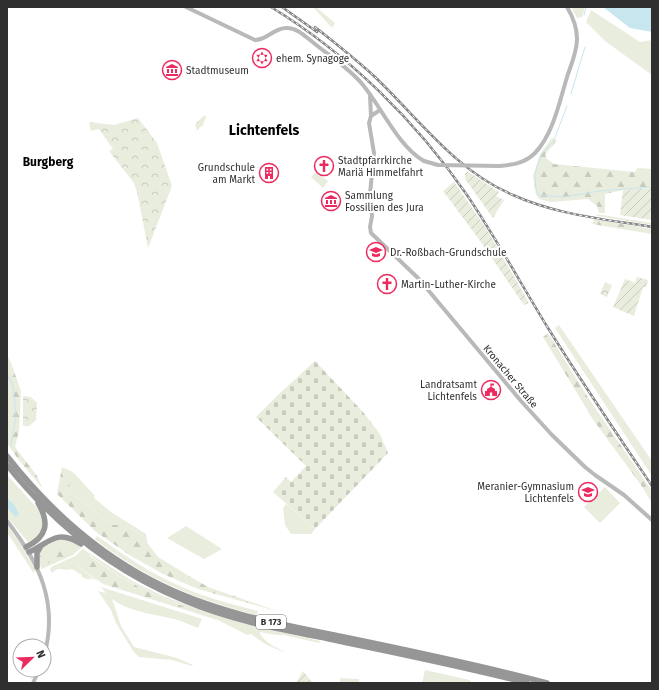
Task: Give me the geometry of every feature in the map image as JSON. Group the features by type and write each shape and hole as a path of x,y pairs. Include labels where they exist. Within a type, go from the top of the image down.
{"highway":[{"path":"7,451 14,466"},
{"name":"B 173","path":"7,456 35,489 62,516 100,548 153,581 191,598 234,612 278,623 478,666 547,683"},
{"name":"B 173","path":"7,465 59,522 102,556 130,574 177,598 232,618 526,683"},
{"path":"27,550 37,541 45,528 44,516 33,495"},
{"path":"37,567 37,553 42,545 46,541 56,537 68,538 76,541 102,556"},
{"path":"27,550 42,545"}],"street":[{"path":"186,7 255,40 262,40 281,29 286,28 292,29 306,36 361,82 406,145 415,155 424,161 438,165 499,166 519,164 525,160 535,153 544,142 549,131 563,95 576,47 577,38 575,25 567,7"},
{"path":"369,93 371,116 380,110"},
{"name":"Kronacher Straße","path":"371,116 369,126 374,153 370,194 372,216 370,230 372,234 418,278 520,401 552,435 585,467 624,495 652,520"},
{"path":"7,521 27,550 41,575 46,591 49,622 47,638"}],"green space":[{"path":"313,7 316,7 335,23 332,28"},
{"path":"571,7 585,7 582,17 577,18"},
{"path":"591,10 640,42 652,40 652,75 605,41 586,22"},
{"path":"205,115 206,117 202,127 201,126 197,131 195,124"},
{"path":"138,118 157,143 172,186 148,248 134,183 109,151 113,149 99,129 91,131 89,122 114,125"},
{"path":"552,138 557,140 545,155 547,159 554,164 634,172 638,168 652,169 652,188 623,190 605,194 605,213 599,213 597,206 588,199 551,202 539,199 536,194 533,176 540,154"},
{"path":"467,171 499,192 496,196 504,200 493,218 465,179 465,174"},
{"path":"315,173 328,181 323,188 311,177"},
{"path":"454,182 486,228 529,303 524,305 478,238 443,191"},
{"path":"652,188 652,220 620,215 623,190"},
{"path":"596,214 652,223 652,225 597,216"},
{"path":"594,219 652,229 652,234 592,224"},
{"path":"637,277 648,280 646,287 643,287 634,316 613,307 625,279 635,283"},
{"path":"605,282 612,285 607,297 600,294"},
{"path":"559,325 652,461 652,476 555,328"},
{"path":"548,333 589,399 652,491 652,503 641,485 594,421 543,337"},
{"path":"7,355 21,391 19,431 15,447 37,476 43,489 7,443"},
{"path":"315,361 363,412 380,434 388,453 315,529 273,492 286,477 291,482 306,466 256,417"},
{"path":"23,396 31,397 37,403 36,420 29,426 23,426"},
{"path":"62,467 73,472 68,490 112,525 126,525 141,535 158,557 208,587 280,612 198,589 163,574 131,556 96,532 57,494"},
{"path":"73,472 95,496 94,498 111,512 146,534 148,546 141,535 126,525 112,525 68,490"},
{"path":"7,475 42,513 44,523 43,529 41,534 33,542 28,542 7,517 7,508 9,511 11,500 7,496"},
{"path":"605,487 620,503 600,523 584,507"},
{"path":"286,504 315,529 311,534 291,534 285,525 283,508"},
{"path":"7,525 21,544 36,571 33,572 7,532"},
{"path":"186,526 222,549 204,559 167,538"},
{"path":"97,536 138,564 171,582 210,598 258,611 257,615 213,603 151,576 113,553 95,539"},
{"path":"64,539 81,548 73,555 42,569 39,562 41,550 50,541"},
{"path":"81,547 73,553 43,565 40,556 42,553 51,550 69,550"},
{"path":"83,549 132,581 163,596 208,613 246,624 320,641 319,643 284,635 259,632 264,639 288,654 265,644 251,634 247,635 220,621 189,611 185,607 147,591 111,571 90,555 77,566 97,581 82,577 82,575 72,569 57,569 52,573 50,569 51,567 75,556"},
{"path":"89,555 123,578 147,591 185,607 189,611 103,584 77,566"},
{"path":"101,587 202,619 198,628 177,620 134,610 112,599 121,626 134,647 177,658 193,665 192,666 172,660 139,657 133,651 116,623 111,610 98,591 106,593"},
{"path":"425,670 470,680 471,683 422,683"},
{"path":"303,671 313,683 296,683"},
{"path":"340,678 359,679 359,683 340,683"}],"water":[{"path":"603,7 652,7 652,32 630,28"},
{"path":"7,496 19,514 16,517 7,508"}],"waterway":[{"path":"584,15 586,7"},
{"path":"571,94 585,47"},
{"path":"567,106 554,140 541,155 535,174 538,195 564,197 599,191 652,187"},
{"path":"7,374 13,386 16,416 11,445"}],"railway":[{"path":"271,7 327,46 353,68 379,91 426,141 467,195 573,368 652,486"},
{"path":"282,7 317,32"},
{"path":"315,27 353,57 375,77 439,143 456,158 493,185 530,202 564,212 652,227"}],"place":[{"name":"ehem. Synagoge","path":"262,58"},
{"name":"Stadtmuseum","path":"172,70"},
{"name":"Stadtpfarrkirche Mariä Himmelfahrt","path":"324,166"},
{"name":"Grundschule am Markt","path":"269,173"},
{"name":"Sammlung Fossilien des Jura","path":"331,201"},
{"name":"Dr.-Roßbach-Grundschule","path":"376,252"},
{"name":"Martin-Luther-Kirche","path":"387,284"},
{"name":"Landratsamt Lichtenfels","path":"491,390"},
{"name":"Meranier-Gymnasium Lichtenfels","path":"588,492"}],"district":[{"name":"Lichtenfels","path":"264,130"},
{"name":"Burgberg","path":"48,162"}]}
